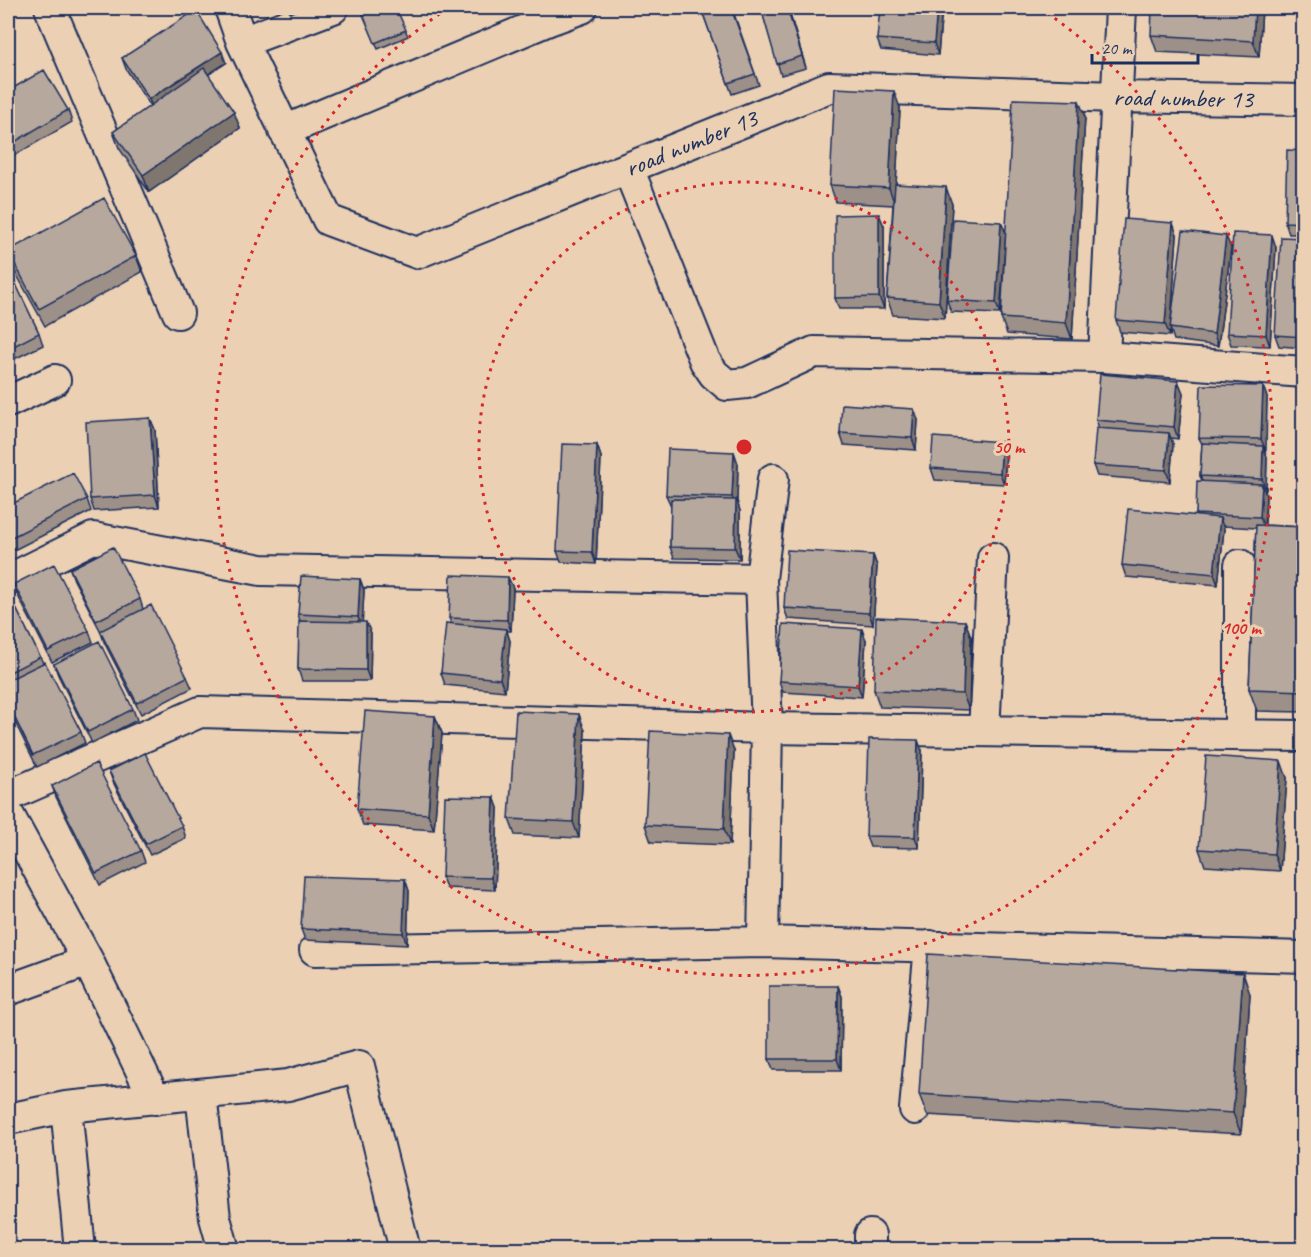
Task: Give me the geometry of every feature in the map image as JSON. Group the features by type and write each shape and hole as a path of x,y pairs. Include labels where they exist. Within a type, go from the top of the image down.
{"street":[{"path":"50,8 178,313"},
{"name":"road number 13","path":"230,8 242,42 328,220 417,253 829,87 1116,97 1304,100"},
{"path":"242,42 333,8"},
{"path":"284,131 582,8"},
{"path":"1104,357 1121,8"},
{"path":"628,168 705,361 714,374 727,385 747,383 814,352 1104,357 1304,372"},
{"path":"8,402 55,380"},
{"path":"763,942 767,728 761,579 773,479"},
{"path":"8,580 93,538 261,570 761,579"},
{"path":"984,731 993,558"},
{"path":"1240,565 1240,735"},
{"path":"8,796 200,712 767,728 1304,736"},
{"path":"8,814 88,961 155,1099"},
{"path":"315,950 763,942 1304,957"},
{"path":"915,1109 930,946"},
{"path":"8,990 88,961"},
{"path":"8,1119 66,1107 288,1085 359,1066 405,1250"},
{"path":"201,1094 215,1218 224,1250"},
{"path":"66,1107 80,1250"}],"building":[{"path":"373,8 396,8 406,30 375,43 362,12"},
{"path":"701,8 731,8 755,74 728,83"},
{"path":"761,8 787,8 802,56 777,64"},
{"path":"880,8 937,8 934,43 877,39"},
{"path":"1152,8 1255,8 1253,41 1151,35"},
{"path":"196,10 222,52 149,99 122,58"},
{"path":"204,68 234,112 143,175 113,132"},
{"path":"44,70 68,110 8,146 8,91"},
{"path":"835,88 894,91 889,188 830,185"},
{"path":"1013,99 1079,101 1066,323 1001,318"},
{"path":"1287,150 1304,151 1304,223 1285,222"},
{"path":"895,184 946,187 939,302 887,298"},
{"path":"104,198 136,256 39,309 8,251"},
{"path":"879,214 879,297 835,298 835,215"},
{"path":"953,219 1001,222 996,303 947,300"},
{"path":"1124,219 1173,223 1165,324 1116,320"},
{"path":"1183,231 1226,236 1214,334 1170,328"},
{"path":"1233,233 1272,235 1266,335 1227,333"},
{"path":"1281,237 1304,238 1304,337 1275,335"},
{"path":"12,276 39,333 8,349 8,278"},
{"path":"1100,374 1178,381 1174,427 1096,420"},
{"path":"1201,385 1263,386 1261,439 1199,438"},
{"path":"842,404 914,409 912,438 840,433"},
{"path":"150,418 155,495 90,499 86,422"},
{"path":"1096,428 1169,433 1166,470 1093,465"},
{"path":"933,437 1002,442 1000,473 931,468"},
{"path":"1202,443 1263,446 1262,479 1200,476"},
{"path":"562,444 597,445 592,552 557,551"},
{"path":"668,449 734,452 732,497 666,495"},
{"path":"73,473 87,499 8,539 8,506"},
{"path":"1197,481 1262,484 1260,517 1196,514"},
{"path":"671,499 736,500 735,548 670,547"},
{"path":"1128,509 1220,518 1214,574 1122,565"},
{"path":"1256,525 1304,527 1304,691 1249,689"},
{"path":"113,547 140,599 96,621 70,569"},
{"path":"787,550 873,555 869,613 784,608"},
{"path":"54,564 89,631 48,651 14,584"},
{"path":"451,575 508,577 507,620 449,618"},
{"path":"301,576 360,579 358,617 298,614"},
{"path":"8,592 40,657 8,673"},
{"path":"151,605 187,677 137,703 100,631"},
{"path":"876,617 965,621 963,694 874,690"},
{"path":"299,621 366,622 366,670 298,669"},
{"path":"446,623 506,629 500,679 441,673"},
{"path":"783,624 862,629 858,686 779,681"},
{"path":"99,641 133,709 88,732 54,664"},
{"path":"45,662 81,732 33,755 8,704 8,680"},
{"path":"365,711 435,716 428,814 357,809"},
{"path":"516,711 579,714 573,822 509,819"},
{"path":"650,731 728,735 724,829 645,825"},
{"path":"869,739 918,740 915,837 866,836"},
{"path":"145,753 182,826 146,844 109,771"},
{"path":"1206,756 1281,761 1274,854 1199,849"},
{"path":"96,763 141,851 96,873 52,786"},
{"path":"445,796 494,797 491,878 442,877"},
{"path":"304,876 405,879 403,933 301,929"},
{"path":"928,954 1243,973 1233,1113 919,1094"},
{"path":"769,986 838,986 837,1059 769,1059"}]}
